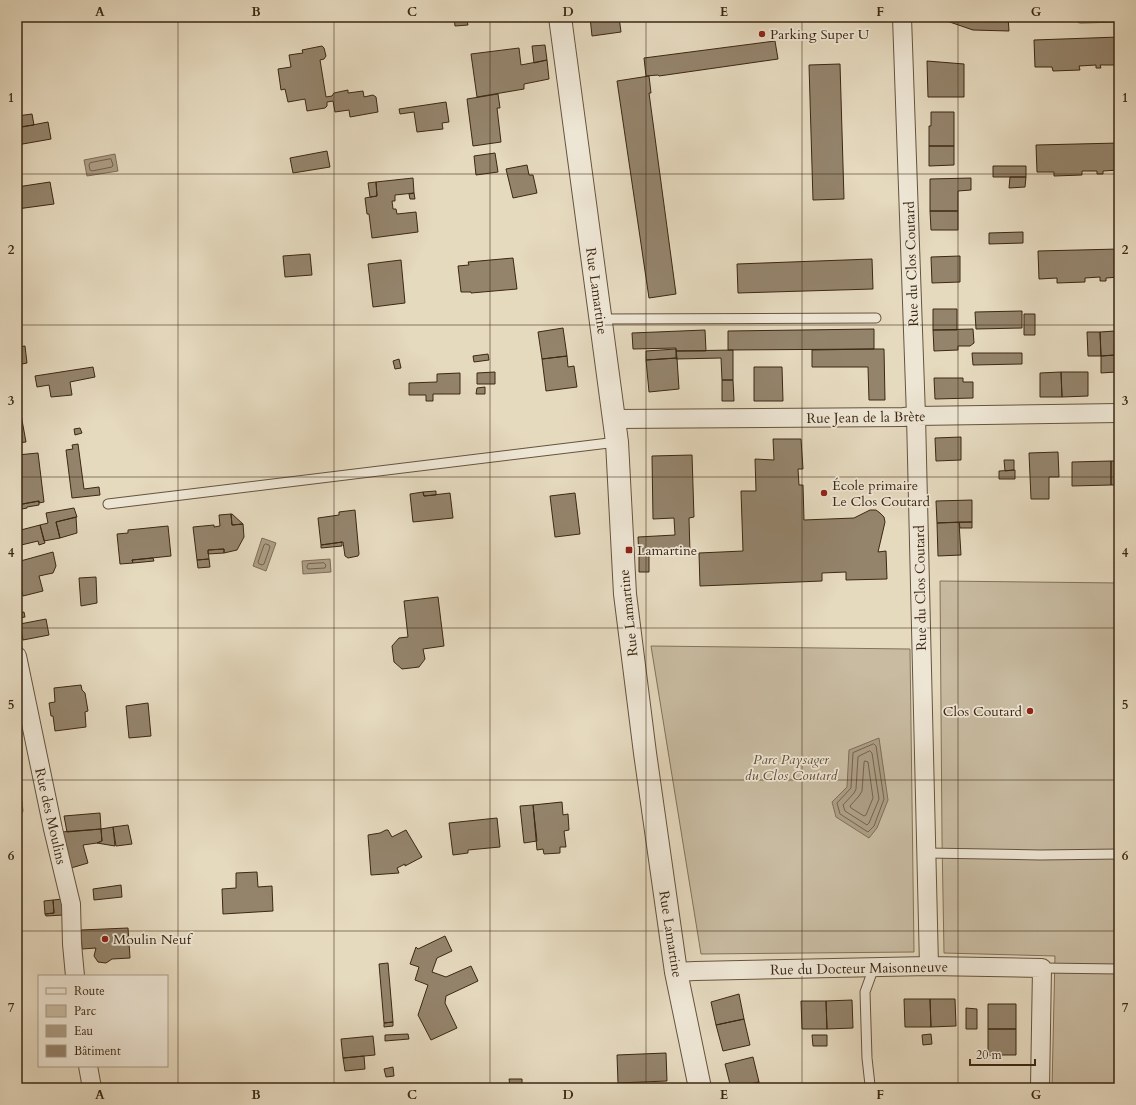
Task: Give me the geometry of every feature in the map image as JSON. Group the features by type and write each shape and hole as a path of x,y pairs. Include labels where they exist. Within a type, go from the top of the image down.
{"street":[{"name":"Rue Lamartine","path":"560,17 617,442 625,594 645,753 676,972 700,1088"},
{"name":"Rue du Clos Coutard","path":"902,17 916,416 929,966"},
{"name":"Rue Jean de la Brète","path":"614,419 864,418 1119,413"},
{"name":"Rue des Moulins","path":"17,656 53,829 71,904 75,975"},
{"name":"Rue du Docteur Maisonneuve","path":"676,972 929,966 1042,968"},
{"path":"1040,1088 1042,968"},
{"path":"88,1067 92,1088"}],"lane":[{"path":"1081,17 1119,17"},
{"path":"600,319 876,318"},
{"path":"108,504 617,442"},
{"path":"926,853 1040,855 1119,854"},
{"path":"870,1085 867,1058 865,992 874,967"},
{"path":"1042,968 1119,968"}],"green space":[{"name":"Clos Coutard","path":"940,581 1119,583 1119,1088 1052,1088 1055,956 944,953"},
{"name":"Parc Paysager du Clos Coutard","path":"651,646 910,649 914,952 701,954"},
{"path":"17,758 23,811 17,823"}],"water":[{"path":"115,154 118,171 87,176 84,160"},
{"path":"262,538 276,543 266,571 253,566"},
{"path":"330,559 331,572 303,574 302,561"},
{"path":"879,738 888,800 877,828 869,838 836,817 832,802 847,787 849,750"}],"building":[{"path":"454,17 466,17 468,25 455,26"},
{"path":"590,17 619,17 621,32 592,36"},
{"path":"941,17 1008,17 1009,31 973,30 941,19"},
{"path":"1119,37 1119,69 1116,69 1115,65 1100,65 1101,68 1096,68 1096,65 1079,66 1080,70 1053,71 1052,67 1035,67 1034,40"},
{"path":"775,41 778,59 659,76 646,76 644,58"},
{"path":"545,45 547,60 534,63 532,46"},
{"path":"322,46 326,56 324,59 320,60 326,97 332,96 334,93 348,90 348,93 363,91 364,97 373,95 376,97 378,112 350,117 349,110 335,112 333,101 327,102 327,106 325,108 307,111 305,99 288,102 285,89 281,90 278,69 291,67 289,55 303,53 302,50"},
{"path":"519,48 521,65 547,60 549,79 524,84 524,89 477,97 471,54"},
{"path":"927,61 964,64 964,97 928,97"},
{"path":"840,64 844,199 813,200 809,65"},
{"path":"649,76 651,93 649,93 676,294 649,298 617,81"},
{"path":"498,94 500,108 497,108 501,142 473,146 467,99"},
{"path":"446,102 449,122 442,123 443,129 417,132 414,112 400,114 399,109"},
{"path":"931,112 954,112 954,146 929,146"},
{"path":"32,114 34,125 19,127 17,116"},
{"path":"48,122 51,139 17,145 17,128"},
{"path":"1119,143 1119,175 1118,170 1103,171 1103,174 1097,174 1097,171 1082,171 1082,175 1054,176 1054,172 1037,172 1036,145"},
{"path":"929,146 954,146 954,165 929,166"},
{"path":"327,151 330,167 293,173 290,158"},
{"path":"495,153 498,172 476,175 474,156"},
{"path":"527,165 529,175 533,175 537,193 513,198 506,169"},
{"path":"993,166 1026,166 1026,177 993,177"},
{"path":"1010,177 1026,177 1025,187 1009,188"},
{"path":"413,178 414,193 395,195 395,201 392,201 393,209 396,209 397,214 416,212 418,232 372,238 365,198 377,196 376,182"},
{"path":"971,178 971,190 958,191 958,211 930,211 930,179"},
{"path":"50,182 54,204 17,209 17,187"},
{"path":"376,182 377,196 370,197 368,183"},
{"path":"414,193 415,199 410,199 409,194"},
{"path":"930,211 958,211 958,230 931,230"},
{"path":"1023,232 1023,243 989,244 989,233"},
{"path":"1119,249 1119,277 1106,278 1106,281 1100,281 1100,277 1085,278 1085,282 1057,283 1057,278 1039,279 1038,251"},
{"path":"310,254 312,275 285,277 283,256"},
{"path":"960,256 960,282 932,283 931,257"},
{"path":"513,258 517,289 471,293 461,292 458,266 469,265 468,262"},
{"path":"872,259 873,289 738,293 737,264"},
{"path":"401,260 405,303 373,307 368,264"},
{"path":"933,309 957,309 957,330 933,330"},
{"path":"1022,311 1022,328 976,329 975,312"},
{"path":"1024,314 1035,314 1035,335 1024,335"},
{"path":"563,328 567,356 542,359 538,332"},
{"path":"874,329 874,349 728,350 728,331"},
{"path":"973,329 974,343 970,346 958,346 958,350 934,351 933,330"},
{"path":"705,330 706,351 676,351 676,348 633,349 632,333"},
{"path":"1115,331 1115,355 1101,356 1100,332"},
{"path":"1087,332 1100,332 1101,356 1088,356"},
{"path":"25,346 27,363 17,365 17,347"},
{"path":"676,349 677,358 646,360 646,351"},
{"path":"884,349 885,400 869,400 868,367 812,367 812,350"},
{"path":"733,350 733,380 722,380 721,358 676,359 676,351"},
{"path":"972,353 1022,353 1022,364 973,365"},
{"path":"488,354 489,360 474,362 473,356"},
{"path":"1115,355 1116,372 1101,373 1101,356"},
{"path":"567,356 568,367 574,366 577,387 546,391 542,359"},
{"path":"677,358 679,389 649,392 646,360"},
{"path":"399,359 401,368 395,369 393,361"},
{"path":"93,367 95,377 70,382 72,395 51,397 49,385 37,387 35,376"},
{"path":"754,367 782,367 783,401 754,401"},
{"path":"495,372 495,384 477,384 477,373"},
{"path":"1061,372 1062,397 1040,397 1040,373"},
{"path":"1061,372 1088,372 1088,396 1062,397"},
{"path":"460,373 460,394 433,394 433,401 426,401 426,395 409,395 409,383 437,382 437,374"},
{"path":"934,378 963,378 963,382 973,382 973,398 935,399"},
{"path":"722,380 733,380 734,401 722,401"},
{"path":"485,387 485,394 476,394 477,388"},
{"path":"17,409 20,409 26,442 17,443"},
{"path":"80,428 82,433 75,435 74,429"},
{"path":"961,437 961,460 936,461 935,438"},
{"path":"773,439 801,439 803,469 798,469 799,485 803,485 804,520 854,518 870,510 876,510 884,517 885,522 878,552 886,551 887,579 846,580 846,572 822,573 822,581 700,586 699,553 743,551 741,491 756,491 755,459 774,460"},
{"path":"78,444 84,489 99,487 100,495 72,498 66,450 73,449 72,445"},
{"path":"1058,452 1059,477 1049,477 1049,499 1031,499 1029,453"},
{"path":"38,453 44,502 39,503 39,501 17,505 17,455"},
{"path":"692,455 694,517 689,518 690,553 639,556 638,537 675,535 674,518 653,519 652,456"},
{"path":"1004,460 1014,460 1014,470 1005,471"},
{"path":"1111,461 1111,485 1072,486 1072,462"},
{"path":"1111,461 1119,461 1119,485 1111,485"},
{"path":"1015,470 1015,479 999,479 999,471"},
{"path":"436,491 436,495 424,496 423,492"},
{"path":"423,492 424,496 450,493 453,518 413,522 410,494"},
{"path":"575,493 580,534 555,537 550,496"},
{"path":"972,500 972,522 937,523 936,501"},
{"path":"39,501 39,505 17,510 17,505"},
{"path":"74,508 77,517 56,522 60,538 44,541 40,525 48,523 46,513"},
{"path":"355,510 358,556 348,558 345,556 343,542 321,545 318,518 339,515 339,512"},
{"path":"231,514 232,525 243,524 244,537 237,550 224,553 224,549 208,550 209,559 197,560 193,527 214,525 214,527 220,526 219,515"},
{"path":"232,514 243,524 232,525"},
{"path":"76,517 77,533 60,538 56,522"},
{"path":"959,522 961,555 938,556 937,523"},
{"path":"959,522 972,522 972,528 960,528"},
{"path":"40,525 45,543 39,545 38,541 17,546 17,531"},
{"path":"168,526 171,556 132,560 133,563 120,564 117,534 128,533 128,530"},
{"path":"342,542 342,546 321,548 321,545"},
{"path":"224,549 224,553 208,554 208,550"},
{"path":"53,552 56,566 53,573 39,576 43,591 23,596 17,572 17,562"},
{"path":"649,555 649,572 639,572 639,556"},
{"path":"153,558 154,561 133,563 132,560"},
{"path":"209,559 210,567 198,568 197,560"},
{"path":"96,577 97,603 81,606 79,578"},
{"path":"438,597 444,646 423,649 425,659 419,667 402,669 394,662 392,646 399,638 408,637 404,601"},
{"path":"24,612 25,617 19,618 18,613"},
{"path":"46,619 49,635 23,640 20,624"},
{"path":"81,685 82,690 85,693 88,711 85,712 86,727 55,731 49,703 55,702 54,688"},
{"path":"148,703 151,736 129,738 126,706"},
{"path":"562,802 563,815 568,814 569,830 564,831 566,847 560,847 560,853 544,854 543,849 537,850 533,805"},
{"path":"533,805 537,841 524,843 520,806"},
{"path":"100,813 101,829 67,832 64,816"},
{"path":"497,818 500,847 468,850 468,853 453,855 449,823"},
{"path":"128,825 132,844 116,846 113,827"},
{"path":"113,827 115,846 97,843 102,841 101,829"},
{"path":"101,829 102,841 83,845 88,863 71,868 61,832"},
{"path":"388,830 392,837 406,830 422,857 405,866 405,864 397,868 399,873 371,875 368,835 380,833"},
{"path":"257,872 258,887 272,886 273,911 223,914 222,889 236,888 236,873"},
{"path":"121,885 122,897 94,900 93,889"},
{"path":"63,899 64,915 46,916 45,914 54,913 53,900"},
{"path":"53,900 54,913 45,914 44,901"},
{"name":"Moulin Neuf","path":"128,928 130,958 112,959 106,963 98,962 94,956 96,948 82,949 81,930"},
{"path":"445,936 452,951 437,958 432,972 446,977 471,966 478,981 446,996 445,1003 457,1028 431,1040 418,1015 428,985 415,980 419,967 410,964 416,947 418,949"},
{"path":"388,963 393,1022 384,1023 379,964"},
{"path":"739,994 744,1019 716,1025 711,1002"},
{"path":"904,999 930,999 931,1027 905,1027"},
{"path":"930,999 955,999 956,1026 931,1027"},
{"path":"852,1000 853,1028 827,1029 826,1001"},
{"path":"801,1001 826,1001 827,1029 802,1029"},
{"path":"988,1004 1016,1004 1016,1029 988,1029"},
{"path":"966,1008 977,1009 977,1029 966,1029"},
{"path":"744,1019 750,1045 723,1051 716,1025"},
{"path":"393,1022 393,1026 384,1027 384,1023"},
{"path":"988,1029 1016,1029 1016,1055 988,1055"},
{"path":"408,1034 409,1039 385,1041 385,1035"},
{"path":"931,1034 932,1044 923,1045 922,1035"},
{"path":"812,1035 827,1035 827,1046 813,1046"},
{"path":"373,1036 375,1055 343,1058 341,1039"},
{"path":"666,1053 667,1081 618,1083 617,1055"},
{"path":"364,1056 365,1069 345,1071 343,1058"},
{"path":"753,1057 759,1082 731,1088 725,1064"},
{"path":"393,1067 394,1076 386,1077 384,1069"},
{"path":"509,1079 522,1079 522,1086 510,1086"},
{"path":"759,1082 760,1088 733,1088"},
{"path":"673,1084 673,1088 649,1088 649,1085"}],"place":[{"name":"Parking Super U","path":"762,34"},
{"name":"École primaire Le Clos Coutard","path":"824,493"},
{"name":"Lamartine","path":"629,550"},
{"name":"Clos Coutard","path":"1030,711"},
{"name":"Moulin Neuf","path":"105,939"}]}
